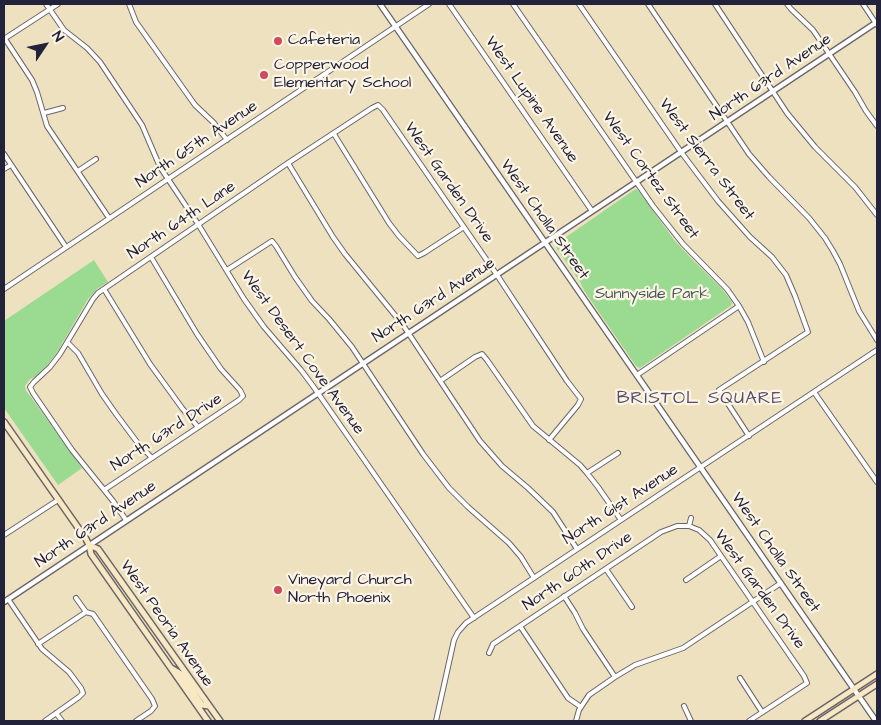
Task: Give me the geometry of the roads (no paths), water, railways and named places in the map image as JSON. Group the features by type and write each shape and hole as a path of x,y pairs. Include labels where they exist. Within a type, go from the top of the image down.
{"main road":[{"name":"West Peoria Avenue","path":"4,422 90,545 98,549 220,721"},
{"name":"West Peoria Avenue","path":"90,545 91,554 208,721"},
{"path":"169,665 181,674 202,705 209,706"},
{"path":"805,721 877,674"},
{"path":"820,721 877,684"}],"street":[{"name":"West Desert Cove Avenue","path":"46,4 64,30 87,48 100,62 142,124 157,162 244,299 264,327 318,393 474,618"},
{"path":"58,4 4,39 32,80 47,126 109,218"},
{"path":"129,4 136,22 194,105 214,123 227,140"},
{"name":"West Cholla Street","path":"380,4 876,721"},
{"name":"North 65th Avenue","path":"4,289 429,4"},
{"name":"West Lupine Avenue","path":"449,4 592,211"},
{"name":"West Cortez Street","path":"514,4 653,206 683,244 727,289 739,306 748,322 764,362"},
{"name":"West Sierra Street","path":"579,4 681,152 718,202 750,237 772,257 786,275 808,332 764,362"},
{"path":"648,4 749,154 809,218 825,238 840,264 859,311 877,340"},
{"path":"714,4 800,130 855,187 877,215"},
{"path":"787,4 813,30 877,126"},
{"path":"863,4 877,23"},
{"name":"North 63rd Avenue","path":"6,600 877,23"},
{"name":"North 64th Lane","path":"104,490 72,450 30,387 50,367 68,343 93,299 104,289 288,163 378,105"},
{"name":"West Garden Drive","path":"378,105 581,399 549,440"},
{"path":"44,114 63,108"},
{"path":"334,134 389,223 418,256 464,227"},
{"path":"4,154 66,247"},
{"path":"78,171 96,159"},
{"path":"288,163 345,254 408,333 480,441 502,466 553,512 577,549"},
{"path":"4,169 11,164"},
{"path":"227,270 272,241 312,301 352,347 423,454 468,507 509,543 521,557 534,578"},
{"name":"North 63rd Drive","path":"104,490 243,396 221,369 197,334 151,257"},
{"path":"104,289 150,364 198,428"},
{"path":"637,375 739,306"},
{"path":"68,343 78,353 116,414 152,458"},
{"name":"North 61st Avenue","path":"436,721 454,640 462,627 877,350"},
{"path":"440,381 482,354 533,426 587,473 621,520"},
{"path":"748,436 719,390 764,362"},
{"path":"814,392 877,482"},
{"path":"587,473 618,453"},
{"path":"104,490 126,520"},
{"path":"4,535 58,500"},
{"name":"West Garden Drive","path":"691,518 689,526 705,535 804,676 806,682 762,712"},
{"name":"North 60th Drive","path":"489,653 493,644 661,532 677,526 689,526"},
{"path":"686,580 721,556"},
{"path":"606,569 632,607"},
{"path":"576,721 588,695 635,665 683,648 781,583"},
{"path":"564,596 583,629 615,677"},
{"path":"76,598 86,612 93,614 152,699 155,706 136,721"},
{"path":"6,600 38,644 48,656 69,672 83,693 79,698 45,721"},
{"path":"38,644 86,612"},
{"path":"520,626 568,698 581,707"},
{"path":"740,678 762,712 749,721"},
{"path":"684,706 691,721"},
{"path":"56,713 62,721"}],"place":[{"name":"Cafeteria","path":"278,41"},
{"name":"Copperwood Elementary School","path":"264,75"},
{"name":"Vineyard Church North Phoenix","path":"278,590"}],"district":[{"name":"BRISTOL SQUARE","path":"700,399"}],"park label":[{"name":"Sunnyside Park","path":"652,295"}]}
